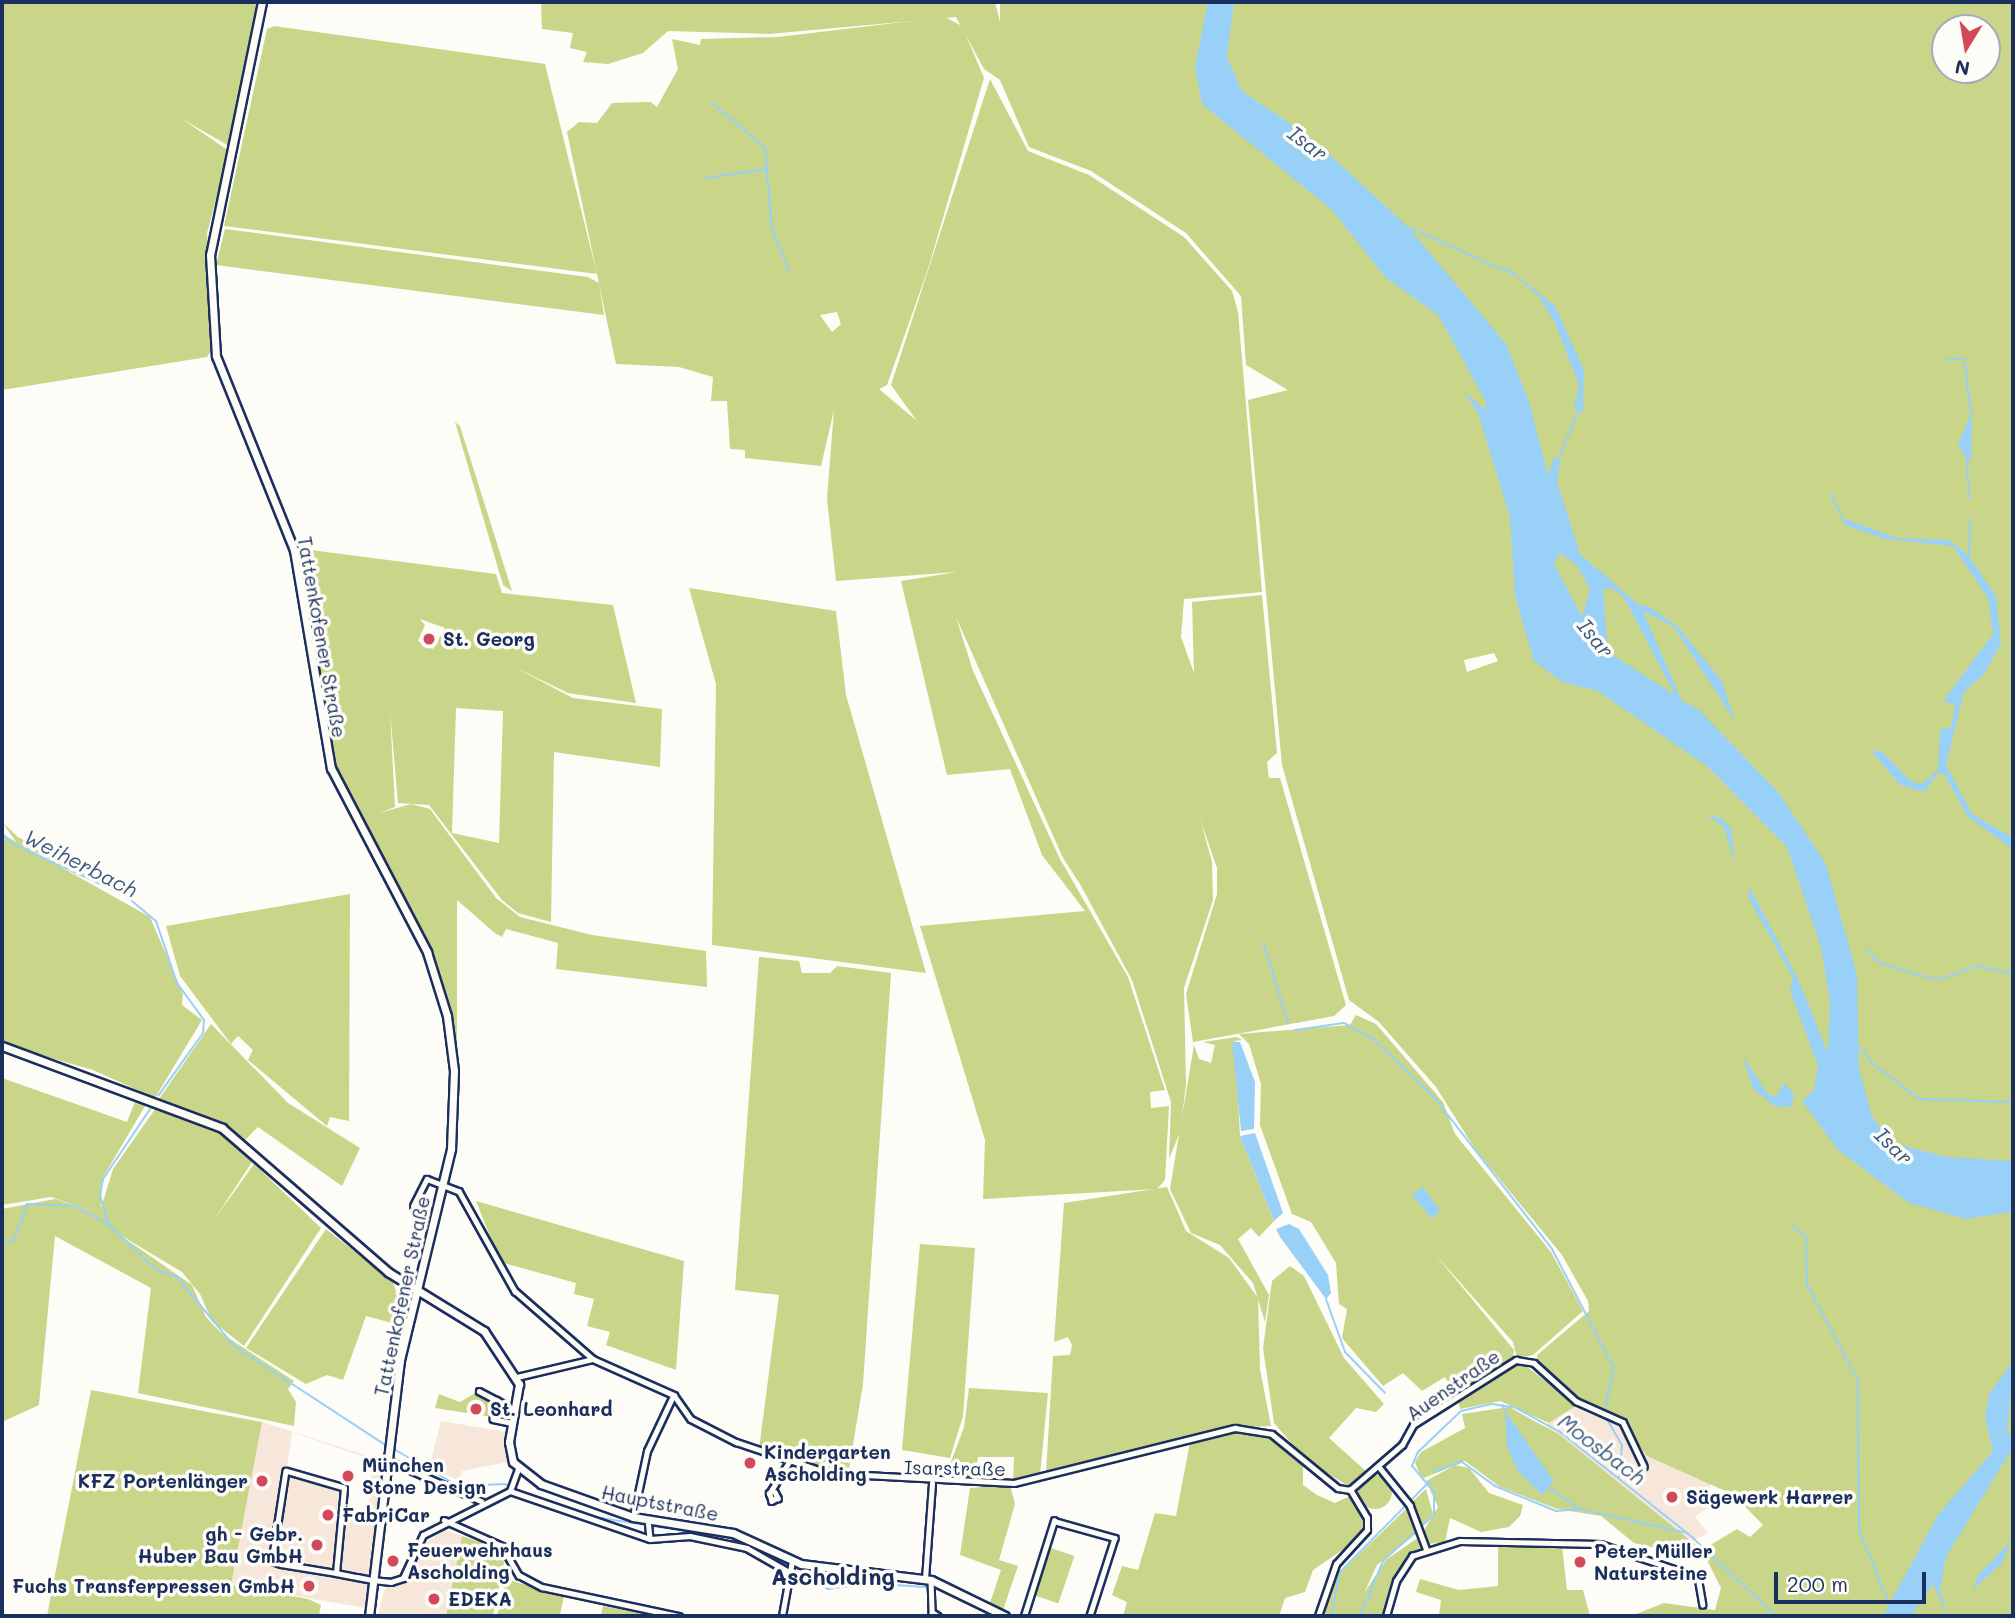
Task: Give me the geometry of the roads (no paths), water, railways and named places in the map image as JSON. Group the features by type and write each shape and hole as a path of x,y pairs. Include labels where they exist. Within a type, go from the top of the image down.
{"main road":[{"name":"Tattenkofener Straße","path":"262,2 210,255 210,325 225,388 294,550 331,768 356,826 412,918 439,984 454,1071 443,1186 416,1290 390,1439 369,1616"},
{"path":"2,1046 222,1128 361,1251 416,1290 484,1331 517,1377 516,1411 509,1448 518,1469"},
{"name":"Hauptstraße","path":"518,1469 575,1500 648,1523 726,1531 790,1567 929,1584 1005,1616"}],"street":[{"name":"Tattenkofener Straße","path":"413,1206 427,1179 443,1186"},
{"path":"443,1186 468,1199 515,1292 593,1359 674,1395 669,1415 647,1451 633,1517"},
{"path":"517,1377 593,1359"},
{"name":"Auenstraße","path":"1380,1468 1413,1425 1516,1360 1534,1363 1576,1401 1604,1412 1630,1430 1644,1466"},
{"path":"479,1391 516,1411"},
{"name":"Isarstraße","path":"674,1395 684,1410 736,1443 789,1462 851,1478 932,1483 1014,1483 1235,1428 1281,1439 1338,1488 1350,1490"},
{"path":"497,1399 493,1419 512,1423"},
{"path":"669,1415 684,1410"},
{"path":"388,1456 482,1502"},
{"path":"775,1492 789,1462"},
{"path":"1318,1616 1336,1564 1367,1530 1367,1518 1350,1490 1380,1468 1408,1502 1426,1548"},
{"path":"513,1487 518,1469"},
{"path":"336,1573 344,1488 286,1471 272,1561 373,1580 403,1578 416,1545 444,1520 513,1487 527,1476"},
{"path":"932,1483 929,1584 932,1614 938,1616"},
{"path":"513,1487 650,1539 714,1541 747,1548 790,1567 782,1616"},
{"path":"444,1520 502,1546 519,1575 542,1587 679,1616"},
{"path":"1024,1616 1054,1521 1115,1538 1090,1616"},
{"path":"648,1523 650,1539"},
{"path":"1386,1616 1401,1569 1426,1548 1460,1541 1600,1544 1698,1577 1703,1605"}],"water":[{"name":"Isar","path":"1208,2 1234,2 1227,57 1242,91 1314,140 1408,227 1506,344 1529,401 1548,475 1554,457 1560,461 1557,482 1580,554 1639,605 1648,606 1677,626 1722,681 1735,721 1674,627 1643,611 1682,701 1699,710 1778,792 1826,864 1857,975 1859,1069 1872,1116 1888,1138 1904,1146 1947,1157 2013,1161 2011,1212 1966,1219 1909,1203 1838,1150 1802,1101 1814,1090 1818,1065 1790,991 1793,978 1748,897 1750,888 1799,981 1828,1053 1830,1002 1821,947 1787,847 1708,767 1598,691 1562,682 1534,661 1515,596 1510,517 1478,413 1464,392 1486,410 1485,400 1438,315 1386,278 1332,210 1202,104 1195,67","holes":["1559,553 1577,565 1590,589 1582,617 1554,564","1611,588 1623,596 1675,695 1608,652 1603,590"]},
{"path":"1498,260 1555,306 1584,370 1583,413 1574,408 1579,385 1555,323 1540,298"},
{"path":"1972,412 1971,459 1968,462 1958,444"},
{"path":"1842,518 1897,538 1949,540 1967,554 1996,596 2001,644 1984,674 1964,692 1946,765 1972,814 2013,838 2013,849 1968,817 1944,774 1938,773 1924,792 1900,785 1871,751 1881,751 1912,782 1922,784 1938,770 1940,730 1951,727 1955,705 1943,701 1993,634 1988,598 1953,546 1885,539 1845,525"},
{"path":"1707,815 1721,818 1731,828 1735,864 1724,827"},
{"path":"1232,1042 1240,1042 1255,1082 1254,1129 1241,1131"},
{"path":"1742,1055 1767,1093 1776,1097 1784,1083 1794,1093 1792,1106 1776,1107 1753,1089"},
{"path":"1255,1133 1283,1213 1274,1221 1240,1136"},
{"path":"1423,1187 1440,1210 1432,1219 1412,1195"},
{"path":"1289,1224 1299,1229 1328,1275 1331,1293 1326,1299 1276,1229"},
{"path":"2013,1361 2007,1435 2013,1434 2013,1447 1946,1557 1940,1591 1948,1616 1933,1584 1911,1616 1883,1616 1938,1515 1993,1451 1985,1418 1989,1394"},
{"path":"1505,1411 1554,1481 1542,1495 1518,1471 1507,1447"},
{"path":"2011,1541 2002,1563 1972,1590 1979,1574"}],"waterway":[{"path":"711,102 765,148 772,228 789,272"},
{"path":"705,178 769,169"},
{"path":"1408,227 1515,275"},
{"path":"1946,359 1964,359 1971,413"},
{"path":"1558,461 1578,411"},
{"path":"1967,459 1969,499"},
{"path":"1830,493 1842,518"},
{"path":"1969,557 1970,519"},
{"name":"Weiherbach","path":"2,833 11,843 126,896 156,921 177,983 204,1020 203,1033 158,1096"},
{"path":"1263,943 1288,1022"},
{"path":"1866,949 1880,963 1937,980 1978,966 2013,974"},
{"path":"1295,1030 1344,1023 1372,1038 1433,1096 1552,1249 1614,1368 1604,1414 1622,1445 1619,1477"},
{"path":"1859,1045 1872,1063 1919,1099 2013,1102"},
{"name":"Weiherbach","path":"109,1225 100,1195 103,1179 152,1106"},
{"path":"2,1243 14,1240 27,1204 75,1206 109,1225 155,1269 177,1277 234,1346 387,1446"},
{"path":"1792,1226 1806,1237 1807,1284 1858,1381 1859,1529 1890,1606"},
{"path":"1326,1299 1345,1352 1385,1393"},
{"name":"Moosbach","path":"1360,1616 1383,1561 1434,1515 1434,1492 1412,1466 1418,1452 1461,1411 1492,1404 1516,1408 1560,1432 1692,1537 1776,1616"},
{"name":"Moosbach","path":"1502,1405 1505,1411"},
{"path":"392,1448 458,1486 505,1484 520,1492"},
{"name":"Moosbach","path":"1434,1472 1462,1462 1495,1486 1556,1511 1580,1509 1687,1533"},
{"path":"1332,1616 1339,1573 1430,1481"},
{"path":"1550,1488 1578,1508"},
{"path":"532,1497 575,1512"},
{"path":"594,1517 730,1538 789,1566"},
{"path":"793,1569 828,1589 864,1583 941,1588"},
{"path":"962,1599 990,1616"}],"place":[{"name":"St. Georg","path":"429,639"},
{"name":"St. Leonhard","path":"476,1409"},
{"name":"Kindergarten Ascholding","path":"750,1463"},
{"name":"München Stone Design","path":"348,1476"},
{"name":"KFZ Portenlänger","path":"262,1481"},
{"name":"Sägewerk Harrer","path":"1672,1497"},
{"name":"FabriCar","path":"328,1515"},
{"name":"gh - Gebr. Huber Bau GmbH","path":"317,1545"},
{"name":"Feuerwehrhaus Ascholding","path":"393,1561"},
{"name":"Peter Müller Natursteine","path":"1580,1562"},
{"name":"Fuchs Transferpressen GmbH","path":"309,1586"},
{"name":"EDEKA","path":"434,1599"}],"district":[{"name":"Ascholding","path":"833,1576"}]}
